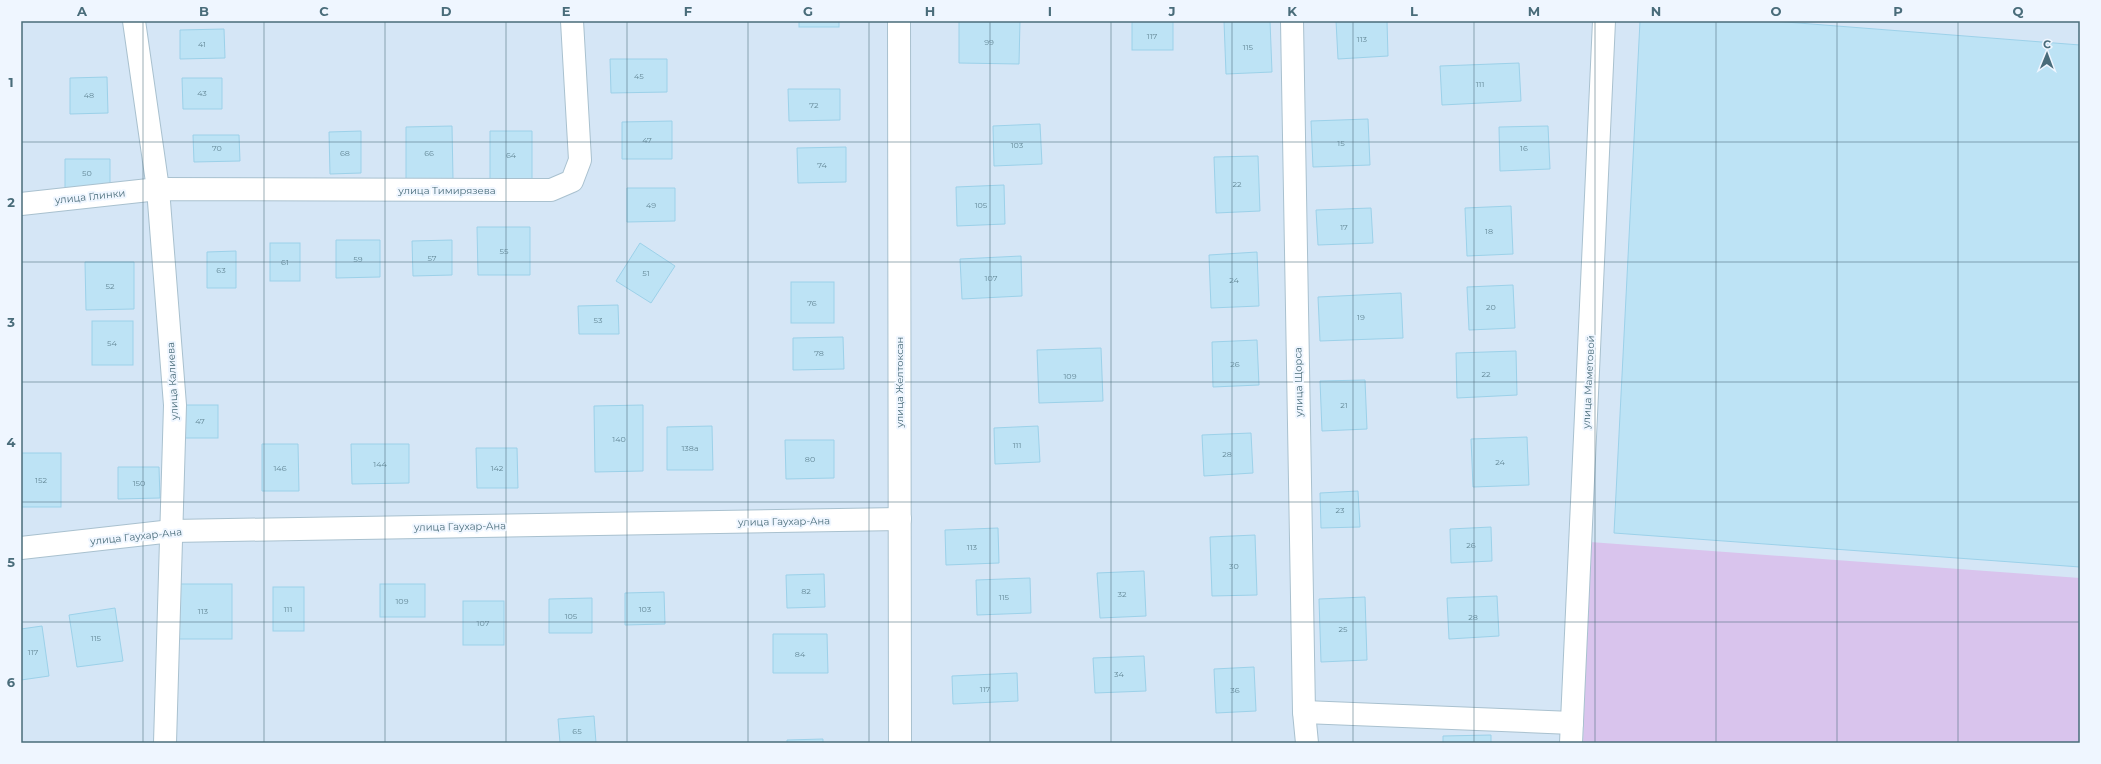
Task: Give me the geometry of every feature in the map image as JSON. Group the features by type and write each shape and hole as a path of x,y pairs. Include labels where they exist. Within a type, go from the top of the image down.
{"street":[{"name":"улица Калиева","path":"134,21 158,189 175,405 165,743"},
{"name":"улица Тимирязева","path":"158,189 551,190 572,181 580,160 572,21"},
{"name":"улица Желтоксан","path":"899,21 900,743"},
{"name":"улица Щорса","path":"1292,21 1304,712 1307,743"},
{"name":"улица Маметовой","path":"1572,733 1604,21"},
{"name":"улица Глинки","path":"21,204 158,189"},
{"name":"улица Гаухар-Ана","path":"21,548 172,531 900,519"},
{"path":"1304,712 1572,733"}],"shaded area":[{"path":"21,21 2080,21 2080,743 21,743"},
{"path":"1590,542 2080,578 2080,743 1583,743"}],"building":[{"path":"799,21 839,21 839,27 799,27"},
{"path":"959,21 1020,21 1019,64 959,63"},
{"path":"1132,21 1173,21 1173,50 1132,50"},
{"path":"1224,21 1270,21 1272,72 1226,74"},
{"path":"1336,21 1387,21 1388,56 1338,59"},
{"path":"1640,21 1773,21 2080,45 2080,567 1614,533"},
{"path":"224,29 225,58 180,59 180,30"},
{"path":"610,59 667,59 667,92 611,93"},
{"path":"1519,63 1521,101 1442,105 1440,66"},
{"path":"107,77 108,113 70,114 70,78"},
{"path":"182,78 222,78 222,109 183,109"},
{"path":"788,89 840,89 840,120 789,121"},
{"path":"1368,119 1370,165 1313,167 1311,121"},
{"path":"672,121 672,159 622,159 622,122"},
{"path":"1040,124 1042,164 994,166 993,126"},
{"path":"452,126 453,179 406,179 406,127"},
{"path":"1548,126 1550,169 1500,171 1499,127"},
{"path":"361,131 361,173 330,174 329,132"},
{"path":"490,131 532,131 532,179 490,180"},
{"path":"193,135 239,135 240,161 194,162"},
{"path":"846,147 846,182 798,183 797,148"},
{"path":"1258,156 1260,211 1216,213 1214,157"},
{"path":"65,159 110,159 110,187 65,188"},
{"path":"1004,185 1005,224 957,226 956,187"},
{"path":"627,188 675,188 675,221 627,222"},
{"path":"1511,206 1513,254 1467,256 1465,208"},
{"path":"1371,208 1373,243 1318,245 1316,210"},
{"path":"477,227 530,227 530,275 478,275"},
{"path":"336,240 380,240 380,277 336,278"},
{"path":"452,240 452,275 413,276 412,241"},
{"path":"270,243 300,243 300,281 270,281"},
{"path":"640,243 675,266 651,303 616,281"},
{"path":"236,251 236,288 207,288 207,252"},
{"path":"1257,252 1259,306 1211,308 1209,255"},
{"path":"1021,256 1022,296 962,299 960,259"},
{"path":"85,262 134,262 134,309 86,310"},
{"path":"791,282 834,282 834,323 791,323"},
{"path":"1513,285 1515,328 1469,330 1467,287"},
{"path":"1401,293 1403,338 1320,341 1318,297"},
{"path":"618,305 619,334 579,334 578,306"},
{"path":"92,321 133,321 133,365 92,365"},
{"path":"843,337 844,369 793,370 793,338"},
{"path":"1257,340 1259,385 1213,387 1212,342"},
{"path":"1101,348 1103,401 1039,403 1037,350"},
{"path":"1516,351 1517,395 1457,398 1456,353"},
{"path":"1365,380 1367,429 1322,431 1320,381"},
{"path":"182,405 218,405 218,438 182,438"},
{"path":"643,405 643,471 595,472 594,406"},
{"path":"712,426 713,470 667,470 667,427"},
{"path":"1038,426 1040,462 995,464 994,428"},
{"path":"1251,433 1253,473 1204,476 1202,435"},
{"path":"1527,437 1529,485 1473,487 1471,439"},
{"path":"785,440 834,440 834,478 786,479"},
{"path":"262,444 298,444 299,491 262,491"},
{"path":"351,444 409,444 409,483 352,484"},
{"path":"476,448 517,448 518,488 477,488"},
{"path":"21,453 61,453 61,507 21,507"},
{"path":"118,467 159,467 160,498 118,499"},
{"path":"1358,491 1360,527 1321,528 1320,493"},
{"path":"1491,527 1492,561 1451,563 1450,529"},
{"path":"998,528 999,563 946,565 945,530"},
{"path":"1255,535 1257,595 1212,596 1210,537"},
{"path":"1144,571 1146,616 1100,618 1097,573"},
{"path":"824,574 825,607 787,608 786,575"},
{"path":"1030,578 1031,613 977,615 976,580"},
{"path":"175,584 232,584 232,639 175,639"},
{"path":"380,584 425,584 425,617 380,617"},
{"path":"273,587 304,587 304,631 273,631"},
{"path":"664,592 665,624 625,625 625,593"},
{"path":"1497,596 1499,636 1449,639 1447,598"},
{"path":"1365,597 1367,660 1321,662 1319,599"},
{"path":"592,598 592,633 549,633 549,599"},
{"path":"463,601 504,601 504,645 463,645"},
{"path":"115,608 123,661 77,667 69,615"},
{"path":"42,626 49,676 21,680 21,629"},
{"path":"773,634 827,634 828,673 773,673"},
{"path":"1144,656 1146,691 1095,693 1093,658"},
{"path":"1254,667 1256,711 1216,713 1214,669"},
{"path":"1017,673 1018,701 953,704 952,676"},
{"path":"594,716 596,743 560,743 558,719"},
{"path":"1491,735 1491,743 1443,743 1443,736"},
{"path":"823,739 823,743 787,743 787,740"}]}
